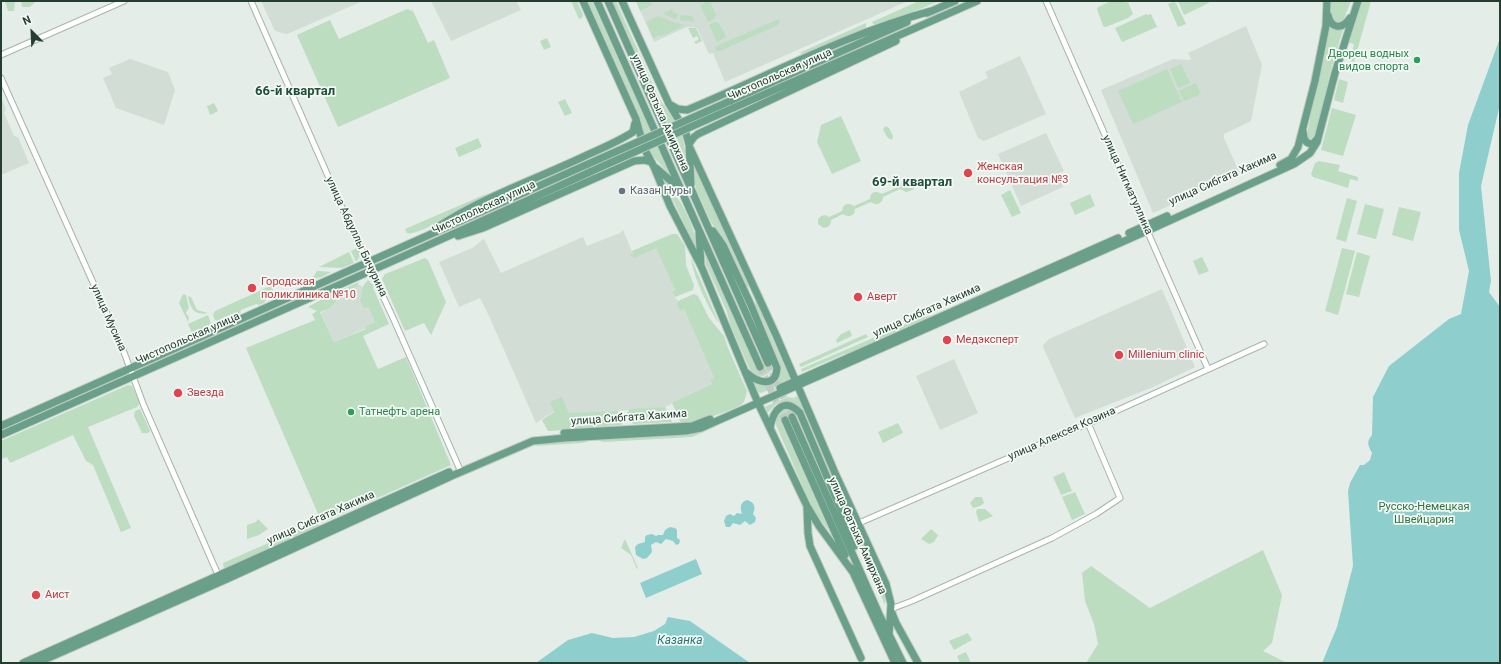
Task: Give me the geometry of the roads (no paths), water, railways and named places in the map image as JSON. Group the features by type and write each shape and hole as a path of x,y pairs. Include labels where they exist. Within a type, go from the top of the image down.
{"main road":[{"path":"583,1 636,119 644,148 653,164 670,206 702,268 770,429 807,506 819,526 852,571"},
{"name":"улица Фатыха Амирхана","path":"597,1 760,367"},
{"name":"улица Фатыха Амирхана","path":"608,1 768,363"},
{"path":"622,1 669,104 682,124 689,146 754,287 886,584 891,604 889,635"},
{"name":"Чистопольская улица","path":"1,426 417,240 590,168 731,105 955,1"},
{"name":"Чистопольская улица","path":"731,105 977,1"},
{"name":"улица Сибгата Хакима","path":"1146,228 1287,162 1295,154 1303,129 1320,60 1326,26 1327,1"},
{"name":"улица Сибгата Хакима","path":"37,663 220,578 460,470 523,445 539,440 693,430 718,421 797,383 1294,164 1310,153 1319,137 1335,73 1358,1"},
{"path":"669,104 678,109 684,110 706,102 850,38 908,17 931,11"},
{"path":"1327,11 1329,21 1332,24 1340,26 1348,21 1354,12"},
{"path":"691,188 689,146 696,136 892,43 902,33"},
{"path":"706,102 702,109 703,115 708,121 718,125"},
{"path":"417,240 470,208 602,148 633,132 636,119"},
{"path":"1303,129 1305,140 1308,144 1312,144 1319,137"},
{"path":"602,148 609,149 618,157 617,166 613,171"},
{"path":"433,244 483,228 634,161 644,160 653,164 683,192"},
{"name":"Чистопольская улица","path":"1,435 433,244 590,168"},
{"path":"704,219 723,245 775,360 777,372 770,381 762,382 757,381 745,371"},
{"path":"698,226 702,268"},
{"path":"750,303 754,287"},
{"path":"770,429 776,410 784,406 794,408 800,414 848,527 861,562 866,583"},
{"name":"улица Фатыха Амирхана","path":"792,417 889,635 903,663"},
{"name":"улица Фатыха Амирхана","path":"785,420 852,571 895,663"},
{"path":"820,462 835,472"},
{"path":"807,506 810,546 861,658"},
{"name":"улица Сибгата Хакима","path":"22,663 220,578"},
{"path":"891,609 896,623 918,663"}],"street":[{"path":"1,55 124,1"},
{"name":"улица Абдуллы Бичурина","path":"252,1 343,210 368,262 460,470"},
{"name":"улица Нигматуллина","path":"1046,1 1208,369"},
{"name":"улица Мусина","path":"1,78 130,368 144,406 220,578"},
{"name":"улица Алексея Козина","path":"859,523 1088,424 1264,344"},
{"path":"891,609 1048,540 1096,514 1120,498 1088,424"}],"water":[{"name":"Русско-Немецкая Швейцария","path":"1500,38 1500,104 1481,186 1491,281 1489,292 1500,307 1500,663 1322,663 1337,627 1353,566 1348,491 1350,483 1360,465 1364,465 1370,460 1372,453 1368,444 1372,435 1373,397 1389,366 1449,319 1461,314 1469,271 1459,230 1459,173 1468,125"},
{"path":"747,500 752,502 754,506 753,514 756,518 755,522 750,525 745,521 740,525 733,523 730,527 726,527 724,521 726,516 730,514 734,516 737,513 742,514 741,506 743,502"},
{"path":"670,527 677,530 677,538 680,540 679,544 676,545 673,541 666,539 661,544 656,542 651,545 652,552 647,558 643,559 636,555 635,547 638,544 645,542 645,537 647,535 663,535 665,530"},
{"path":"696,559 702,574 646,598 640,583"},
{"name":"Казанка","path":"668,617 690,621 750,663 536,663 568,640 592,633 613,638 634,637 654,631 665,624"}],"tunnel":[{"path":"768,363 792,417"},
{"path":"760,367 785,420"}],"place":[{"name":"Дворец водных видов спорта","path":"1417,60"},
{"name":"Женская консультация №3","path":"968,173"},
{"name":"Казан Нуры","path":"622,191"},
{"name":"Городская поликлиника №10","path":"252,288"},
{"name":"Аверт","path":"858,297"},
{"name":"Медэксперт","path":"947,340"},
{"name":"Millenium clinic","path":"1119,355"},
{"name":"Звезда","path":"178,393"},
{"name":"Татнефть арена","path":"351,412"},
{"name":"Аист","path":"36,595"}],"district":[{"name":"66-й квартал","path":"295,92"},
{"name":"69-й квартал","path":"912,183"}]}
